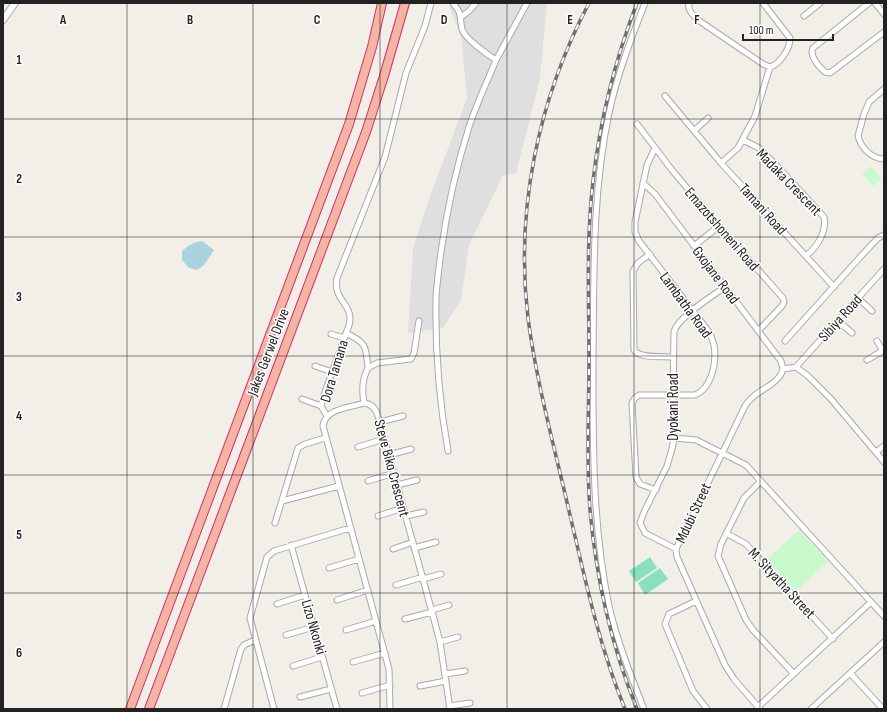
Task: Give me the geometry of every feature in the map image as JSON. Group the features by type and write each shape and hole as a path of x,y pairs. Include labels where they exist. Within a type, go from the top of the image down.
{"highway":[{"name":"Jakes Gerwel Drive","path":"130,709 349,124 372,47 382,3"},
{"name":"Jakes Gerwel Drive","path":"149,709 366,132 391,55 405,3"}],"street":[{"path":"3,20 15,3"},
{"path":"331,334 345,336 349,324 349,313 338,296 336,284 337,278 385,157 406,73 425,26 431,3"},
{"path":"453,3 460,12 461,28 465,36 496,60"},
{"path":"461,17 476,3"},
{"path":"448,451 440,401 437,356 436,296 445,222 453,183 469,126 496,60 527,3"},
{"path":"644,709 619,640 603,574 593,470 593,254 599,169 610,108 628,46 645,3"},
{"path":"689,3 688,6 690,10 698,20 763,64 770,67"},
{"path":"742,140 758,108 770,67 779,62 788,46 790,38 763,3"},
{"path":"804,16 820,3"},
{"path":"870,3 812,50 812,55 822,70 827,74 833,72 884,32"},
{"path":"875,3 884,14"},
{"path":"884,89 869,102 858,136 862,145 875,158 884,158"},
{"name":"Tamani Road","path":"665,96 721,163 834,287"},
{"path":"694,131 708,118"},
{"name":"Emazotshoneni Road","path":"637,124 719,226 783,298 784,302 782,306 758,332"},
{"name":"Madaka Crescent","path":"721,163 734,152 742,140 759,148 824,217 826,224 822,236 806,256"},
{"name":"Lambatha Road","path":"655,148 647,165 635,227 637,236 692,311 710,332 714,344 714,368 707,386 702,392 694,395 639,395 634,398 632,403 636,477 640,484 656,490"},
{"name":"Gxojane Road","path":"644,183 725,287 781,362 784,369"},
{"path":"694,246 719,226"},
{"path":"785,341 874,242 884,235"},
{"path":"650,254 638,263 633,271 634,350 641,356 673,357"},
{"name":"Sibiya Road","path":"796,367 884,269"},
{"name":"Dyokani Road","path":"676,549 649,536 645,533 640,523 670,457 674,438 673,357 675,328 681,320 725,287"},
{"path":"858,298 872,311"},
{"path":"364,403 363,381 368,368 377,363 411,359 414,353 419,321"},
{"path":"838,321 852,333"},
{"name":"Dora Tamana","path":"327,416 321,406 345,336 353,337 362,343 366,349 368,368"},
{"path":"867,360 883,350 877,341"},
{"path":"315,366 332,372"},
{"path":"784,369 796,367 808,376 884,462"},
{"name":"Mdubi Street","path":"759,708 729,672 677,557 676,549 747,402 756,393 779,379 784,369"},
{"path":"302,399 321,406"},
{"name":"Steve Biko Crescent","path":"327,416 364,403 374,408 380,422 440,642 450,707"},
{"path":"327,416 323,422 325,438 390,674 390,709"},
{"path":"380,422 403,416"},
{"path":"275,522 298,448 305,444 325,438"},
{"path":"674,438 696,440 746,465 884,616"},
{"path":"358,447 384,439"},
{"path":"876,452 884,446"},
{"path":"389,455 411,449"},
{"path":"368,481 394,473"},
{"path":"397,486 417,480"},
{"path":"761,481 744,498 726,533 719,549 718,556 744,615 754,630 794,674"},
{"path":"282,500 339,486"},
{"path":"378,516 403,508"},
{"path":"406,516 424,512"},
{"path":"274,709 250,618 267,556 272,552 291,545 350,528"},
{"name":"M. Sityatha Street","path":"726,533 743,542 750,548 833,639"},
{"path":"393,549 436,542"},
{"name":"Lizo Nkonki","path":"291,545 337,709"},
{"path":"329,568 359,560"},
{"path":"396,585 441,574"},
{"path":"337,600 368,590"},
{"path":"277,604 305,595"},
{"path":"696,601 669,614 665,624 693,691 706,709"},
{"path":"759,708 871,602"},
{"path":"405,620 449,605"},
{"path":"346,630 376,621"},
{"path":"286,636 314,627"},
{"path":"440,642 458,637"},
{"path":"224,709 241,648 247,643 255,640"},
{"path":"812,709 884,642"},
{"path":"353,662 385,653"},
{"path":"293,666 322,657"},
{"path":"445,674 465,671"},
{"path":"850,673 883,709"},
{"path":"420,686 446,681"},
{"path":"362,693 390,685"},
{"path":"300,697 331,689"},
{"path":"450,707 470,703"}],"shaded area":[{"path":"450,3 547,3 540,78 516,173 503,175 469,245 461,300 443,328 408,333 413,248 429,199 467,98 461,37 449,6"}],"green space":[{"path":"871,166 882,179 873,186 862,174"},
{"path":"799,530 828,561 796,591 792,585 790,587 766,560"},
{"path":"650,557 657,568 636,582 629,571"},
{"path":"660,568 668,579 645,595 638,583"}],"water":[{"path":"202,241 214,250 204,265 197,270 189,268 182,260 182,251 191,244"}],"railway":[{"path":"589,3 571,40 556,78 534,156 528,196 525,237 525,277 531,341 550,431 585,578 606,657 625,709"},
{"path":"637,3 609,90 596,158 589,226 588,294 589,491 596,561 612,636 637,709"}]}
